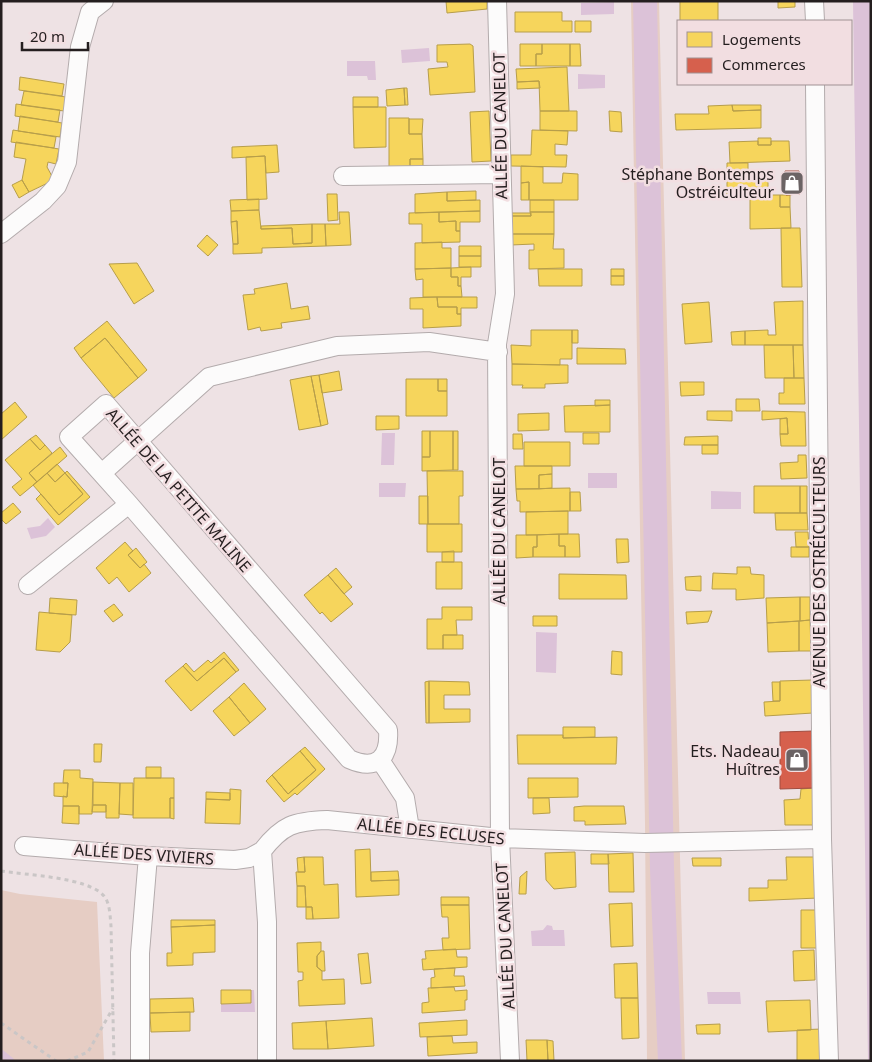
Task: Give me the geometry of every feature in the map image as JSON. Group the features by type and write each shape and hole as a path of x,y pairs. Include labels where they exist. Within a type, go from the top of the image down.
{"street":[{"path":"1,234 43,201 58,186 68,162 80,48 90,12 104,1"},
{"name":"ALLÉE DU CANELOT","path":"497,1 505,294 497,344 500,838 510,1061"},
{"path":"814,1 814,20"},
{"name":"AVENUE DES OSTRÉICULTEURS","path":"815,85 822,840 829,1061"},
{"path":"342,176 501,174"},
{"path":"102,473 209,377 338,346 429,342 498,352"},
{"name":"ALLÉE DE LA PETITE MALINE","path":"106,404 138,440 388,730 389,743 386,753 380,760 367,765 349,759 69,437 106,404"},
{"path":"28,585 129,504"},
{"path":"380,760 405,798 410,829"},
{"name":"ALLÉE DES ECLUSES","path":"262,851 280,830 306,820 327,820 500,838 645,843 822,840"},
{"name":"ALLÉE DES VIVIERS","path":"24,846 148,856 235,860 249,858 262,851"},
{"path":"262,851 267,922 267,1061"},
{"path":"140,1061 140,953 148,856"}],"path":[{"path":"1,872 76,882 92,887 104,896 108,904 111,926 114,1061"},
{"path":"67,1061 88,1052 113,1008"},
{"path":"1,1023 56,1061"}],"shaded area":[{"path":"631,1 659,1 685,1061 647,1061 645,823"},
{"path":"853,1 871,1 871,1061 868,1061"},
{"path":"614,2 614,14 581,15 581,3"},
{"path":"429,48 430,61 402,63 401,50"},
{"path":"347,61 375,61 376,80 368,80 367,76 347,76"},
{"path":"578,74 605,75 605,88 578,89"},
{"path":"382,433 395,433 394,465 381,465"},
{"path":"588,473 617,473 617,488 588,488"},
{"path":"379,483 406,483 405,497 379,497"},
{"path":"711,491 741,492 741,509 711,509"},
{"path":"48,518 55,527 46,536 31,539 27,528 40,526"},
{"path":"536,632 557,633 556,673 536,672"},
{"path":"1,890 20,894 97,902 104,1061 1,1061"},
{"path":"547,925 552,926 553,930 564,930 565,946 532,946 531,931 543,930"},
{"path":"251,990 254,990 255,1012 221,1012 221,1004 251,1003"},
{"path":"707,992 740,992 741,1004 708,1004"}],"building: Logements":[{"path":"446,1 487,1 487,9 447,13"},
{"path":"680,1 718,1 718,20 680,20"},
{"path":"778,1 795,1 795,7 778,8"},
{"path":"515,12 562,12 562,21 572,21 572,32 515,32"},
{"path":"575,21 591,21 591,32 575,32"},
{"path":"470,44 473,46 475,92 430,95 428,69 448,67 447,62 437,62 437,45"},
{"path":"520,44 542,44 542,54 536,54 536,66 520,66"},
{"path":"542,44 570,44 570,66 536,66 536,54 542,54"},
{"path":"570,44 580,44 581,66 570,66"},
{"path":"567,67 569,111 540,111 539,81 517,82 516,69"},
{"path":"20,77 64,84 62,96 19,90"},
{"path":"539,81 540,88 517,89 517,82"},
{"path":"404,88 405,105 387,106 386,90"},
{"path":"404,88 407,88 408,105 405,105"},
{"path":"24,91 66,97 64,111 21,105"},
{"path":"353,97 378,97 378,107 353,107"},
{"path":"16,104 60,110 58,122 15,116"},
{"path":"732,105 761,105 761,110 733,111"},
{"path":"732,105 733,111 761,110 761,128 676,130 675,114 709,114 708,106"},
{"path":"353,107 386,107 386,147 354,148"},
{"path":"489,111 491,161 472,162 470,112"},
{"path":"540,111 577,111 577,131 540,130"},
{"path":"609,111 621,112 622,132 610,131"},
{"path":"20,116 62,123 60,137 18,131"},
{"path":"389,118 409,118 409,134 422,134 423,159 410,159 410,168 389,168"},
{"path":"409,119 423,119 422,134 409,134"},
{"path":"13,130 56,137 54,148 11,142"},
{"path":"532,130 568,131 567,145 555,144 555,155 567,155 566,167 511,166 511,155 531,155"},
{"path":"758,138 771,138 771,145 758,145"},
{"path":"758,141 758,145 771,145 771,141 789,141 790,161 730,163 729,142"},
{"path":"16,142 59,149 56,164 48,162 47,167 54,180 29,192 22,180 26,159 14,157"},
{"path":"277,145 279,172 266,173 265,156 232,158 232,147"},
{"path":"265,156 267,199 247,200 246,157"},
{"path":"410,159 423,159 423,168 410,168"},
{"path":"727,163 748,163 748,178 727,178"},
{"path":"521,166 543,167 543,183 562,183 563,173 578,174 578,200 529,200 529,182 521,183"},
{"path":"768,177 768,195 727,196 727,178"},
{"path":"22,180 29,192 19,198 12,185"},
{"path":"529,182 529,200 521,200 521,183"},
{"path":"476,191 476,200 447,201 447,192"},
{"path":"447,192 447,201 480,200 480,211 415,213 415,194"},
{"path":"327,194 337,194 338,220 328,221"},
{"path":"750,195 780,195 780,207 790,207 791,228 750,229"},
{"path":"780,195 790,195 790,207 780,207"},
{"path":"259,199 259,210 231,211 230,200"},
{"path":"530,200 554,200 554,212 530,212"},
{"path":"259,210 261,229 292,228 293,244 312,243 312,224 325,224 326,246 262,248 262,253 233,254 233,244 238,244 237,221 231,222 231,211"},
{"path":"480,211 480,222 460,222 460,231 456,231 456,221 439,222 439,212"},
{"path":"339,212 349,212 351,245 326,246 325,224 340,224"},
{"path":"439,212 439,222 456,221 456,231 460,231 460,242 422,243 422,224 409,224 409,213"},
{"path":"530,212 554,212 554,234 510,234 511,216 531,216"},
{"path":"510,213 531,213 531,216 511,216"},
{"path":"237,221 238,244 233,244 231,222"},
{"path":"312,224 312,243 293,244 292,228 261,229 261,226"},
{"path":"781,228 800,228 802,287 782,287"},
{"path":"510,234 554,234 553,249 564,249 564,268 529,269 529,250 534,250 534,244 511,245"},
{"path":"207,235 218,245 208,256 197,246"},
{"path":"442,242 442,248 451,248 451,268 415,269 415,243"},
{"path":"459,246 481,246 481,256 459,256"},
{"path":"459,256 481,256 481,267 459,267"},
{"path":"137,263 154,291 134,304 109,264"},
{"path":"471,267 471,277 461,277 461,286 458,286 458,277 451,277 451,268"},
{"path":"451,268 451,277 458,277 458,286 461,286 462,297 423,297 423,279 416,280 415,269"},
{"path":"538,269 582,269 582,286 539,286"},
{"path":"611,269 624,269 624,276 611,276"},
{"path":"611,276 624,276 624,285 611,285"},
{"path":"287,283 291,309 308,306 310,319 281,323 282,328 261,331 260,327 248,330 243,295 255,294 254,289"},
{"path":"437,297 438,307 457,307 457,314 461,314 461,326 423,328 423,309 410,309 410,298"},
{"path":"437,297 477,297 477,308 461,308 461,314 457,314 457,307 438,307"},
{"path":"803,301 803,345 745,345 745,331 768,330 768,335 776,335 774,302"},
{"path":"709,302 712,342 685,344 682,304"},
{"path":"107,321 147,370 138,378 105,338 81,358 74,348"},
{"path":"531,330 572,330 572,359 560,359 560,365 512,364 511,345 531,346"},
{"path":"572,330 578,330 578,343 572,343"},
{"path":"745,331 745,345 732,345 731,332"},
{"path":"105,338 138,378 114,398 81,358"},
{"path":"764,345 793,345 794,378 765,378"},
{"path":"793,345 803,345 804,378 794,378"},
{"path":"577,348 625,349 626,364 577,364"},
{"path":"512,364 568,365 568,383 545,384 545,388 522,388 523,385 512,385"},
{"path":"339,371 342,390 322,393 319,375"},
{"path":"319,375 328,424 321,426 311,376"},
{"path":"311,376 321,426 299,430 290,380"},
{"path":"784,378 804,378 805,404 779,404 779,393 784,393"},
{"path":"406,379 438,379 438,391 447,391 447,416 406,416"},
{"path":"438,379 447,379 447,391 438,391"},
{"path":"680,382 704,382 704,395 681,396"},
{"path":"736,399 759,399 760,411 736,411"},
{"path":"595,400 610,400 610,405 595,406"},
{"path":"15,402 27,417 1,440 1,414"},
{"path":"610,405 610,432 565,432 564,406"},
{"path":"707,411 732,411 732,421 707,420"},
{"path":"762,411 805,412 806,446 781,446 780,434 788,434 787,418 762,420"},
{"path":"549,413 549,430 518,431 518,414"},
{"path":"376,416 399,416 399,429 376,430"},
{"path":"787,418 788,434 780,434 780,419"},
{"path":"422,431 430,431 430,457 422,457"},
{"path":"430,431 453,431 453,470 422,471 422,457 430,457"},
{"path":"453,431 458,431 458,470 453,470"},
{"path":"583,433 599,433 599,444 583,444"},
{"path":"513,434 522,434 523,449 513,449"},
{"path":"36,435 45,445 40,450 30,439"},
{"path":"718,436 718,445 684,445 685,437"},
{"path":"30,439 40,450 45,445 52,453 29,473 37,482 20,496 12,487 22,479 5,460"},
{"path":"524,442 570,442 570,466 524,466"},
{"path":"702,445 718,445 718,454 702,454"},
{"path":"60,447 67,456 37,482 29,473"},
{"path":"798,455 806,455 807,478 781,479 780,463 798,462"},
{"path":"57,464 65,473 55,482 47,473"},
{"path":"515,466 552,466 552,474 539,475 539,489 516,489"},
{"path":"67,471 90,497 58,525 36,499 41,494 59,515 83,494 65,473"},
{"path":"427,471 463,471 463,496 459,496 459,524 428,524"},
{"path":"47,473 55,482 65,473 83,494 59,515 33,485"},
{"path":"552,474 552,488 539,489 539,475"},
{"path":"754,486 800,486 800,513 754,513"},
{"path":"800,486 807,486 807,513 800,513"},
{"path":"570,488 570,511 520,512 520,501 517,501 516,489"},
{"path":"570,492 580,492 581,511 570,511"},
{"path":"419,496 428,496 428,524 419,524"},
{"path":"13,503 21,512 6,524 1,519 1,513"},
{"path":"568,511 568,534 526,535 526,512"},
{"path":"775,513 807,513 808,530 776,530"},
{"path":"427,524 462,524 462,552 427,552"},
{"path":"795,532 808,532 809,547 796,547"},
{"path":"559,534 579,534 580,557 565,557 565,546 559,546"},
{"path":"559,534 559,546 565,546 565,557 533,557 533,547 537,547 537,535"},
{"path":"516,535 537,535 537,547 533,547 533,557 516,558"},
{"path":"616,539 628,539 629,562 617,563"},
{"path":"125,542 133,551 128,555 140,568 144,564 151,573 129,592 117,577 109,584 96,568"},
{"path":"791,547 809,547 809,557 791,557"},
{"path":"136,548 147,562 140,568 128,555"},
{"path":"454,551 454,562 442,562 442,552"},
{"path":"436,562 462,562 462,589 436,589"},
{"path":"737,567 750,567 751,574 764,575 764,598 736,600 736,589 712,589 713,573 737,574"},
{"path":"336,568 352,587 344,594 328,575"},
{"path":"559,574 626,575 627,599 559,599"},
{"path":"328,575 353,604 331,622 322,612 320,614 304,595"},
{"path":"701,576 701,591 686,590 685,577"},
{"path":"800,597 800,621 767,623 766,598"},
{"path":"800,597 810,597 810,620 800,621"},
{"path":"50,598 77,600 76,615 49,613"},
{"path":"114,604 123,615 113,622 104,611"},
{"path":"442,607 472,607 472,620 456,620 457,635 443,635 443,649 427,649 427,619 442,619"},
{"path":"712,611 708,622 687,624 686,612"},
{"path":"39,612 72,615 70,642 60,652 36,650"},
{"path":"533,616 557,616 557,626 533,626"},
{"path":"810,620 811,651 799,651 799,621"},
{"path":"799,621 799,651 768,652 767,623"},
{"path":"443,635 463,635 463,649 443,649"},
{"path":"612,651 622,652 622,675 611,674"},
{"path":"224,652 239,670 236,672 224,658 197,681 183,666 186,663 194,672 208,660 211,663"},
{"path":"224,658 236,672 191,711 165,681 183,666 197,681"},
{"path":"812,680 813,713 765,716 764,702 780,701 780,681"},
{"path":"429,681 429,723 426,723 425,682"},
{"path":"429,681 469,682 470,695 444,695 444,709 470,709 470,722 429,723"},
{"path":"772,682 780,682 780,701 773,701"},
{"path":"244,683 266,709 250,723 229,697"},
{"path":"229,697 250,723 234,736 213,711"},
{"path":"563,727 595,727 595,737 563,738"},
{"path":"517,735 563,735 563,738 617,737 616,764 518,764"},
{"path":"94,744 102,744 101,762 94,762"},
{"path":"305,747 325,769 297,795 295,793 284,802 266,781 272,775 288,794 316,770 300,751"},
{"path":"300,751 316,770 288,794 272,775"},
{"path":"146,767 161,767 161,778 146,778"},
{"path":"64,770 80,770 80,778 93,779 92,814 79,814 79,806 63,806 63,796 67,797 68,783 63,783"},
{"path":"134,778 174,778 174,798 170,798 170,818 133,818"},
{"path":"528,778 578,778 578,797 528,798"},
{"path":"93,782 120,783 119,818 106,818 106,805 93,805"},
{"path":"54,783 68,783 67,797 54,796"},
{"path":"120,783 133,783 133,815 119,814"},
{"path":"814,788 815,825 785,825 784,800 800,799 801,789"},
{"path":"230,789 241,790 240,824 205,823 206,799 230,800"},
{"path":"206,792 230,793 230,800 206,799"},
{"path":"170,798 174,798 174,819 170,818"},
{"path":"533,798 549,798 550,813 533,814"},
{"path":"93,805 106,805 106,812 92,812"},
{"path":"63,806 79,806 79,824 62,823"},
{"path":"624,806 626,824 585,825 585,821 574,821 574,807"},
{"path":"370,849 371,881 399,880 399,895 356,897 355,850"},
{"path":"575,852 576,887 554,889 546,880 545,853"},
{"path":"633,853 634,892 609,892 608,854"},
{"path":"591,854 608,854 609,864 591,864"},
{"path":"304,857 323,857 324,885 338,884 339,918 313,919 312,907 306,907 305,886 297,886 296,872 305,872"},
{"path":"304,857 305,872 298,872 297,858"},
{"path":"786,857 816,857 818,898 749,901 749,888 768,888 768,880 787,880"},
{"path":"692,858 721,858 721,866 693,866"},
{"path":"398,871 399,880 371,881 371,872"},
{"path":"527,871 526,894 519,894 520,877"},
{"path":"297,886 305,886 306,907 297,907"},
{"path":"441,897 469,897 469,905 441,905"},
{"path":"632,903 633,946 611,947 609,904"},
{"path":"441,905 469,905 470,949 443,950 442,938 449,938 448,917 442,917"},
{"path":"306,907 312,907 313,919 306,919"},
{"path":"801,910 819,910 819,948 801,948"},
{"path":"171,920 215,920 215,925 171,927"},
{"path":"215,925 215,952 193,953 193,965 167,966 167,953 172,953 171,927"},
{"path":"321,942 321,951 317,956 317,967 322,971 322,980 344,979 345,1004 299,1006 298,981 303,980 303,972 298,972 297,943"},
{"path":"456,949 457,957 467,957 467,967 423,970 422,959 426,959 425,951"},
{"path":"814,950 815,980 794,981 793,951"},
{"path":"321,951 324,951 325,971 317,967 317,956"},
{"path":"368,953 371,983 361,984 358,954"},
{"path":"637,963 638,998 615,998 614,964"},
{"path":"455,968 454,976 464,976 465,986 431,988 431,978 435,977 434,969"},
{"path":"454,987 455,991 467,990 465,1010 422,1013 422,1003 429,1002 428,988"},
{"path":"221,990 251,990 251,1003 221,1004"},
{"path":"193,998 194,1012 150,1013 150,999"},
{"path":"621,998 638,998 639,1038 622,1039"},
{"path":"810,1000 811,1030 768,1032 766,1001"},
{"path":"190,1012 190,1031 151,1032 150,1013"},
{"path":"372,1018 374,1046 328,1049 326,1021"},
{"path":"467,1020 467,1035 420,1037 419,1023"},
{"path":"326,1021 328,1049 293,1049 292,1023"},
{"path":"720,1024 720,1034 697,1034 696,1025"},
{"path":"821,1029 822,1061 797,1061 797,1030"},
{"path":"452,1036 453,1043 477,1042 477,1053 428,1056 427,1037"},
{"path":"526,1040 547,1040 548,1061 527,1061"},
{"path":"547,1040 553,1041 554,1061 548,1061"}],"building: Commerces":[{"name":"Stéphane Bontemps Ostréiculteur","path":"785,171 799,171 800,194 786,195"},
{"name":"Ets. Nadeau Huîtres","path":"813,731 814,788 780,789 780,732"}],"waterway":[{"path":"645,1 662,869 670,1061"},
{"path":"1,1053 11,1061"}],"place":[{"name":"Stéphane Bontemps Ostréiculteur","path":"792,183"},
{"name":"Ets. Nadeau Huîtres","path":"797,760"}]}
